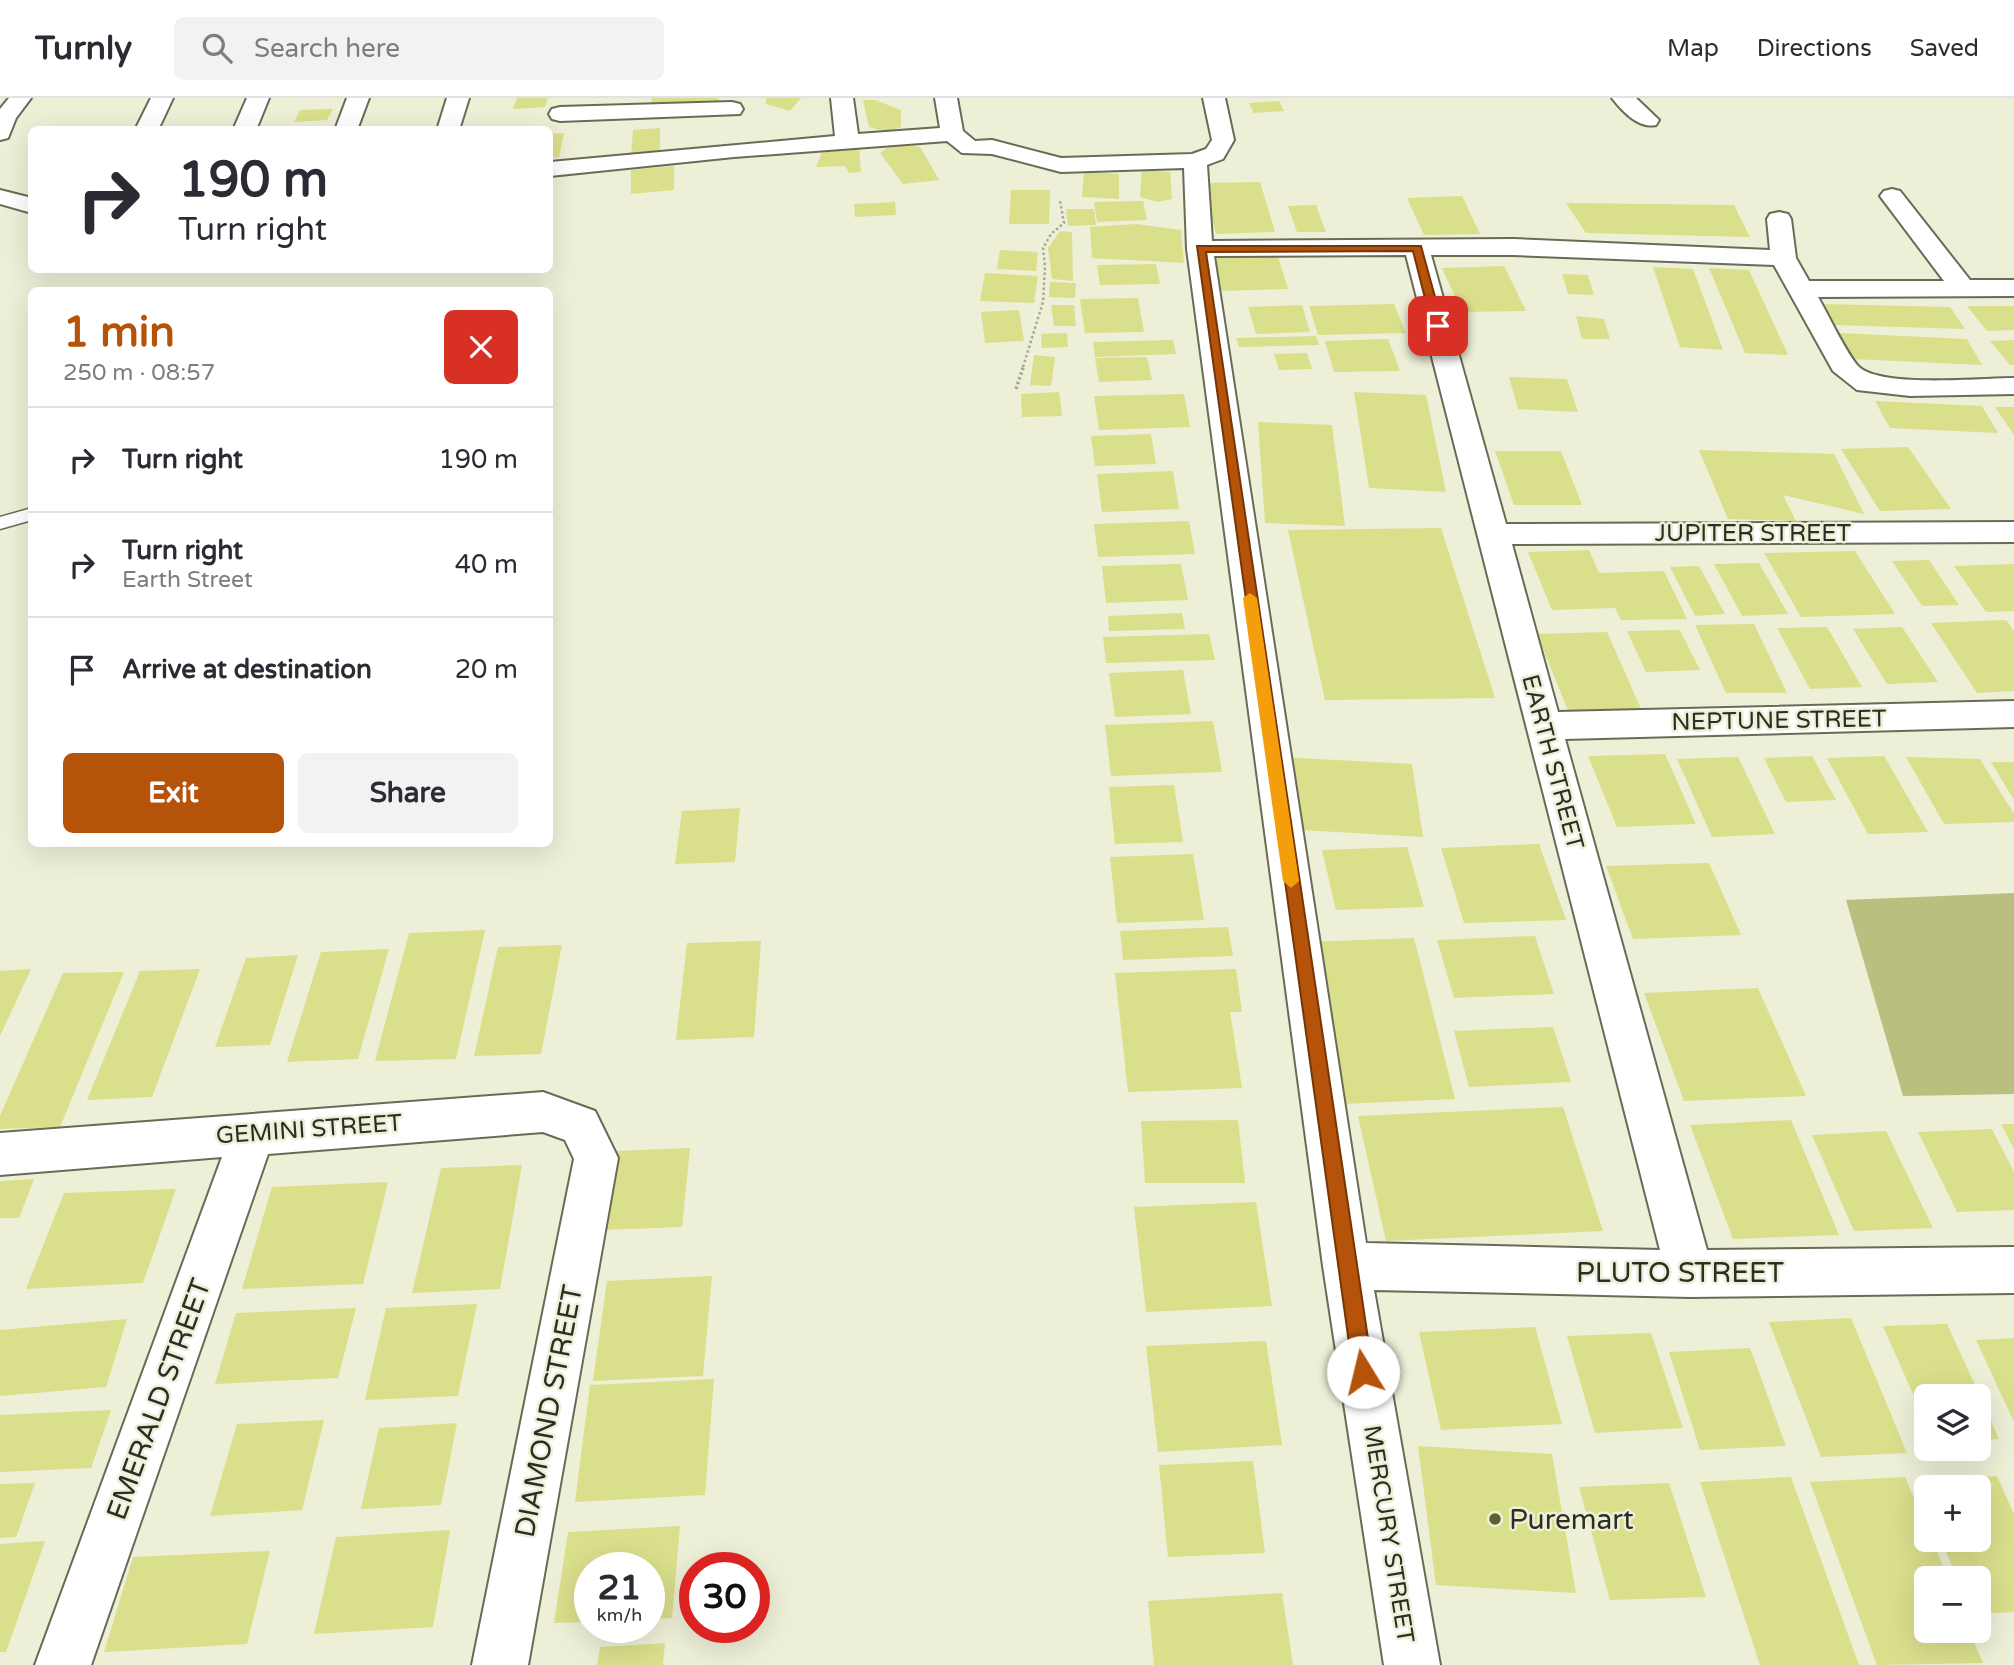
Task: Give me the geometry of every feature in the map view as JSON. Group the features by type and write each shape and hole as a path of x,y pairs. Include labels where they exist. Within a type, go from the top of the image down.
{"street":[{"path":"0,132 5,117 20,98"},
{"path":"148,126 162,98"},
{"path":"246,126 258,98"},
{"path":"348,126 358,98"},
{"path":"449,126 458,98"},
{"path":"842,98 848,141"},
{"path":"946,98 952,134"},
{"path":"553,169 734,150 952,134 970,148 992,147 1060,165 1196,178 1223,139 1214,98"},
{"path":"1623,98 1648,120"},
{"path":"560,114 733,104 734,150"},
{"name":"MERCURY STREET","path":"1196,178 1200,249 1346,1266 1412,1665"},
{"path":"1892,196 1962,288"},
{"path":"0,197 28,205"},
{"path":"1779,219 1783,258 1847,371 1867,384 1910,388 2014,386"},
{"path":"1200,249 1514,247 1783,258"},
{"name":"EARTH STREET","path":"1417,248 1690,1275"},
{"path":"1800,289 2014,288"},
{"name":"JUPITER STREET","path":"1493,534 2014,532"},
{"name":"NEPTUNE STREET","path":"1544,726 2014,715"},
{"name":"GEMINI STREET","path":"0,1154 543,1112 580,1125 596,1157"},
{"name":"EMERALD STREET","path":"63,1665 253,1133"},
{"name":"DIAMOND STREET","path":"500,1665 596,1157"},
{"name":"PLUTO STREET","path":"1346,1266 1690,1275 2014,1270"}],"lane":[{"path":"0,523 28,515"}],"path":[{"path":"1016,389 1041,309 1046,265 1043,248 1051,234 1064,223 1059,199 1060,165"}],"green space":[{"path":"2014,893 2014,1094 1903,1096 1846,900"}],"building":[{"path":"517,98 548,98 545,107 513,109"},
{"path":"652,98 719,98 718,103 651,103"},
{"path":"766,98 801,98 790,111 766,104"},
{"path":"863,100 875,100 901,110 901,127 886,132 869,127"},
{"path":"1279,101 1284,111 1254,113 1249,103"},
{"path":"333,109 327,120 294,122 300,110"},
{"path":"660,128 660,153 631,155 633,130"},
{"path":"564,133 559,157 553,158 553,134"},
{"path":"894,143 920,147 939,180 903,184 880,153"},
{"path":"859,146 861,172 849,173 845,166 816,167 824,148"},
{"path":"674,166 674,190 631,194 631,170"},
{"path":"1142,170 1170,172 1172,199 1158,202 1140,197"},
{"path":"1084,172 1119,174 1119,199 1082,197"},
{"path":"1260,182 1275,232 1216,234 1202,183"},
{"path":"1011,190 1050,190 1049,224 1009,224"},
{"path":"1462,196 1480,234 1424,235 1407,198"},
{"path":"1143,201 1147,220 1097,222 1094,202"},
{"path":"895,202 896,215 855,217 854,204"},
{"path":"1566,203 1734,205 1750,237 1586,233"},
{"path":"1316,205 1326,232 1297,232 1288,206"},
{"path":"1066,209 1094,209 1096,225 1068,226"},
{"path":"1136,224 1181,230 1184,263 1092,258 1090,227"},
{"path":"1060,231 1072,232 1073,281 1052,279 1048,248"},
{"path":"1000,250 1038,252 1036,271 997,269"},
{"path":"1277,253 1288,289 1216,291 1207,255"},
{"path":"1156,264 1160,284 1100,285 1097,265"},
{"path":"1504,266 1526,311 1462,312 1442,268"},
{"path":"1653,267 1693,269 1723,350 1680,347"},
{"path":"1709,268 1749,270 1788,355 1745,353"},
{"path":"985,273 1038,276 1034,303 980,301"},
{"path":"1562,274 1588,275 1594,295 1568,294"},
{"path":"1050,282 1076,283 1075,298 1049,297"},
{"path":"1138,298 1144,332 1085,333 1080,299"},
{"path":"1394,304 1406,333 1318,335 1309,306"},
{"path":"1822,304 1950,307 1965,329 1833,325"},
{"path":"1051,305 1074,305 1076,326 1054,326"},
{"path":"1302,305 1310,332 1256,334 1248,307"},
{"path":"1967,306 2014,306 2014,330 1987,331"},
{"path":"1019,310 1024,341 985,343 981,312"},
{"path":"1576,316 1604,319 1610,339 1582,339"},
{"path":"1067,333 1068,347 1042,348 1041,334"},
{"path":"1839,333 1967,339 1982,365 1852,359"},
{"path":"1316,336 1319,345 1239,347 1236,338"},
{"path":"1388,339 1400,371 1334,372 1325,341"},
{"path":"1173,340 1176,354 1095,357 1093,342"},
{"path":"2014,340 2014,365 2010,365 1990,341"},
{"path":"1307,353 1312,369 1279,370 1274,354"},
{"path":"1034,355 1055,357 1051,386 1030,385"},
{"path":"1147,357 1152,380 1099,382 1095,358"},
{"path":"1509,377 1567,379 1578,412 1518,409"},
{"path":"1059,392 1062,416 1022,417 1021,394"},
{"path":"1354,392 1426,395 1446,492 1369,488"},
{"path":"1184,394 1190,427 1099,430 1094,396"},
{"path":"1875,401 1982,406 1998,433 1890,428"},
{"path":"1995,407 2014,407 2014,435"},
{"path":"1258,422 1332,425 1345,526 1265,523"},
{"path":"1151,434 1156,464 1095,466 1091,436"},
{"path":"1908,447 1951,509 1880,511 1841,449"},
{"path":"1699,450 1834,454 1864,514 1783,495 1796,521 1728,519"},
{"path":"1495,451 1561,451 1582,505 1514,505"},
{"path":"1173,471 1179,509 1102,512 1097,474"},
{"path":"1189,521 1195,554 1098,557 1094,524"},
{"path":"1441,528 1495,698 1325,700 1288,530"},
{"path":"1589,550 1599,573 1664,571 1687,619 1621,620 1615,608 1552,610 1528,552"},
{"path":"1855,551 1895,614 1801,617 1764,553"},
{"path":"1929,560 1959,605 1922,606 1892,561"},
{"path":"1759,563 1788,614 1742,616 1714,564"},
{"path":"1181,564 1188,600 1106,603 1102,566"},
{"path":"2014,564 2014,611 1986,612 1954,566"},
{"path":"1699,566 1725,614 1695,616 1670,567"},
{"path":"1182,613 1185,629 1109,631 1108,616"},
{"path":"2006,620 2014,631 2014,691 1977,693 1931,623"},
{"path":"1754,624 1787,693 1726,693 1695,625"},
{"path":"1827,627 1862,687 1810,689 1777,628"},
{"path":"1902,627 1938,682 1887,684 1853,629"},
{"path":"1680,630 1700,670 1646,672 1627,631"},
{"path":"1607,632 1642,711 1569,713 1537,634"},
{"path":"1209,634 1215,660 1106,663 1103,637"},
{"path":"1183,670 1191,714 1115,717 1109,673"},
{"path":"1213,721 1222,772 1111,776 1105,725"},
{"path":"1665,754 1696,824 1617,827 1588,756"},
{"path":"1812,756 1836,800 1786,802 1764,758"},
{"path":"1884,756 1928,832 1868,834 1827,758"},
{"path":"1279,757 1412,764 1423,837 1284,829"},
{"path":"1738,757 1775,834 1712,837 1677,759"},
{"path":"1906,757 1980,759 2014,814 2014,822 1944,824"},
{"path":"1991,762 2014,762 2014,800"},
{"path":"1174,785 1183,842 1115,844 1109,787"},
{"path":"740,808 735,862 675,864 682,811"},
{"path":"1539,844 1566,920 1464,923 1441,848"},
{"path":"1407,847 1424,907 1336,910 1322,850"},
{"path":"1193,854 1204,920 1117,923 1110,857"},
{"path":"1709,863 1741,935 1633,939 1606,866"},
{"path":"1228,927 1233,956 1123,960 1120,931"},
{"path":"485,930 456,1059 375,1061 409,933"},
{"path":"1535,936 1554,994 1454,998 1437,940"},
{"path":"1414,938 1455,1099 1341,1104 1307,942"},
{"path":"761,941 754,1037 676,1040 687,943"},
{"path":"562,945 541,1054 474,1056 498,947"},
{"path":"389,949 358,1059 287,1062 321,952"},
{"path":"298,955 270,1045 215,1047 246,958"},
{"path":"31,969 0,1036 0,971"},
{"path":"200,969 152,1097 87,1100 140,971"},
{"path":"1236,969 1242,1012 1230,1012 1242,1088 1128,1092 1115,973"},
{"path":"124,972 60,1127 0,1129 0,1116 63,973"},
{"path":"1758,988 1806,1096 1684,1101 1644,993"},
{"path":"1553,1027 1571,1082 1469,1087 1454,1031"},
{"path":"1563,1107 1603,1231 1386,1241 1358,1116"},
{"path":"1238,1120 1245,1183 1145,1183 1141,1121"},
{"path":"1791,1120 1839,1235 1733,1239 1690,1125"},
{"path":"2001,1124 2014,1124 2014,1149"},
{"path":"1992,1129 2014,1172 2014,1210 1957,1212 1918,1132"},
{"path":"1886,1131 1933,1228 1854,1231 1812,1135"},
{"path":"690,1148 682,1227 604,1230 615,1151"},
{"path":"522,1165 500,1289 412,1293 441,1168"},
{"path":"34,1179 19,1218 0,1218 0,1181"},
{"path":"388,1182 363,1284 242,1289 272,1187"},
{"path":"176,1189 143,1283 26,1289 64,1193"},
{"path":"1256,1202 1272,1306 1146,1312 1134,1207"},
{"path":"712,1276 703,1376 593,1381 607,1281"},
{"path":"477,1304 458,1396 365,1400 386,1308"},
{"path":"356,1308 338,1378 215,1384 236,1313"},
{"path":"1851,1318 1907,1453 1821,1457 1769,1322"},
{"path":"127,1319 106,1387 0,1396 0,1330"},
{"path":"1947,1324 1974,1384 1914,1384 1914,1396 1883,1326"},
{"path":"1535,1327 1562,1424 1441,1430 1419,1332"},
{"path":"1651,1333 1683,1428 1595,1433 1567,1336"},
{"path":"2014,1338 2014,1422 1976,1340"},
{"path":"1266,1341 1282,1445 1158,1452 1146,1346"},
{"path":"1750,1348 1786,1446 1700,1450 1669,1352"},
{"path":"714,1379 705,1495 575,1502 590,1385"},
{"path":"111,1410 91,1468 0,1472 0,1415"},
{"path":"324,1420 302,1510 210,1516 237,1424"},
{"path":"1991,1421 1999,1439 1991,1439"},
{"path":"457,1423 441,1505 361,1509 379,1428"},
{"name":"Puremart","path":"1418,1446 1552,1454 1576,1593 1436,1585"},
{"path":"1253,1461 1265,1553 1168,1557 1159,1465"},
{"path":"1991,1476 1997,1476 2014,1514 2014,1612 1991,1613 1991,1566 1952,1566 1946,1552 1991,1552"},
{"path":"1791,1477 1859,1665 1760,1665 1700,1482"},
{"path":"1905,1477 1914,1498 1914,1552 1937,1552 1943,1566 1914,1566 1914,1643 1974,1643 1983,1663 1877,1665 1810,1482"},
{"path":"35,1483 16,1537 0,1538 0,1484"},
{"path":"1669,1483 1706,1597 1610,1600 1579,1487"},
{"path":"680,1526 672,1618 665,1618 665,1552 574,1552 574,1622 554,1623 568,1532"},
{"path":"450,1530 433,1627 314,1634 336,1537"},
{"path":"45,1541 6,1652 0,1652 0,1544"},
{"path":"270,1551 247,1644 104,1652 133,1557"},
{"path":"1282,1593 1293,1665 1154,1665 1148,1601"},
{"path":"665,1643 663,1665 597,1665 600,1647"}],"slow traffic":[{"path":"1250,598 1291,881"}],"place":[{"name":"Puremart","path":"1495,1519"}],"route":[{"path":"1363,1372 1200,249 1417,248 1438,326"}]}
